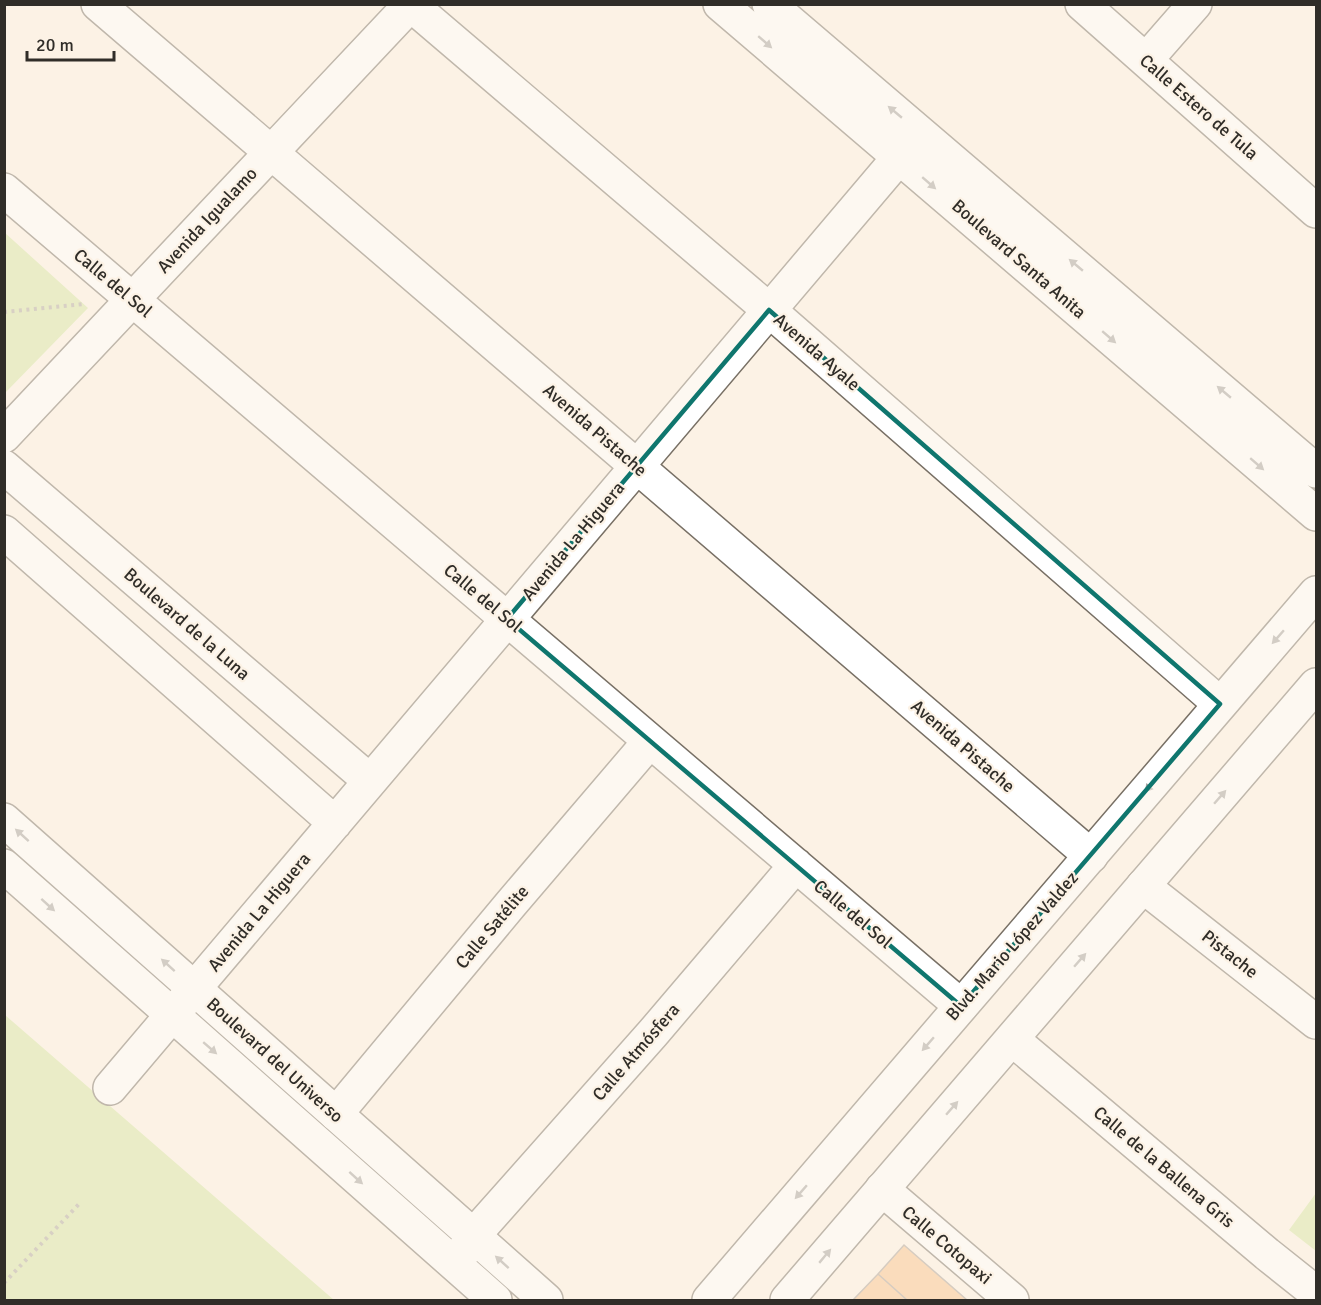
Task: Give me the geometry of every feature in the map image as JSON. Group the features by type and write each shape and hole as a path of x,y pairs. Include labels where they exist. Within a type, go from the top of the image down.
{"street":[{"name":"Avenida Pistache","path":"98,4 1091,856"},
{"name":"Boulevard Santa Anita","path":"720,4 1317,514"},
{"name":"Boulevard Santa Anita","path":"769,4 1317,471"},
{"name":"Calle Estero de Tula","path":"1082,4 1317,211"},
{"path":"1146,60 1195,4"},
{"name":"Avenida Igualamo","path":"4,436 410,5"},
{"name":"Avenida Ayale","path":"410,5 769,310 1220,704"},
{"name":"Avenida La Higuera","path":"110,1088 920,132"},
{"name":"Calle del Sol","path":"4,190 961,1006"},
{"name":"Boulevard de la Luna","path":"4,467 370,781"},
{"path":"4,532 335,823"},
{"name":"Blvd. Mario López Valdez","path":"709,1300 1317,592"},
{"path":"787,1300 1317,685"},
{"name":"Calle Satélite","path":"336,1114 650,741"},
{"name":"Boulevard del Universo","path":"4,820 546,1300"},
{"name":"Calle Atmósfera","path":"454,1265 472,1236 653,1033 796,865"},
{"name":"Boulevard del Universo","path":"4,866 495,1300"},
{"name":"Pistache","path":"1143,886 1317,1022"},
{"name":"Calle de la Ballena Gris","path":"1012,1039 1267,1254 1317,1293"},
{"name":"Calle Cotopaxi","path":"882,1189 1012,1300"}],"path":[{"path":"4,312 86,304"},
{"path":"4,1283 80,1203"}],"highlighted area":[{"path":"769,310 1220,704 961,1006 507,619"}],"green space":[{"path":"4,232 88,308 5,393 4,393"},
{"path":"5,1015 334,1300 5,1300"},
{"path":"1316,1193 1316,1251 1289,1230"}],"building":[{"path":"904,1245 967,1300 907,1300 878,1274"},
{"path":"878,1274 907,1300 853,1300"}]}
